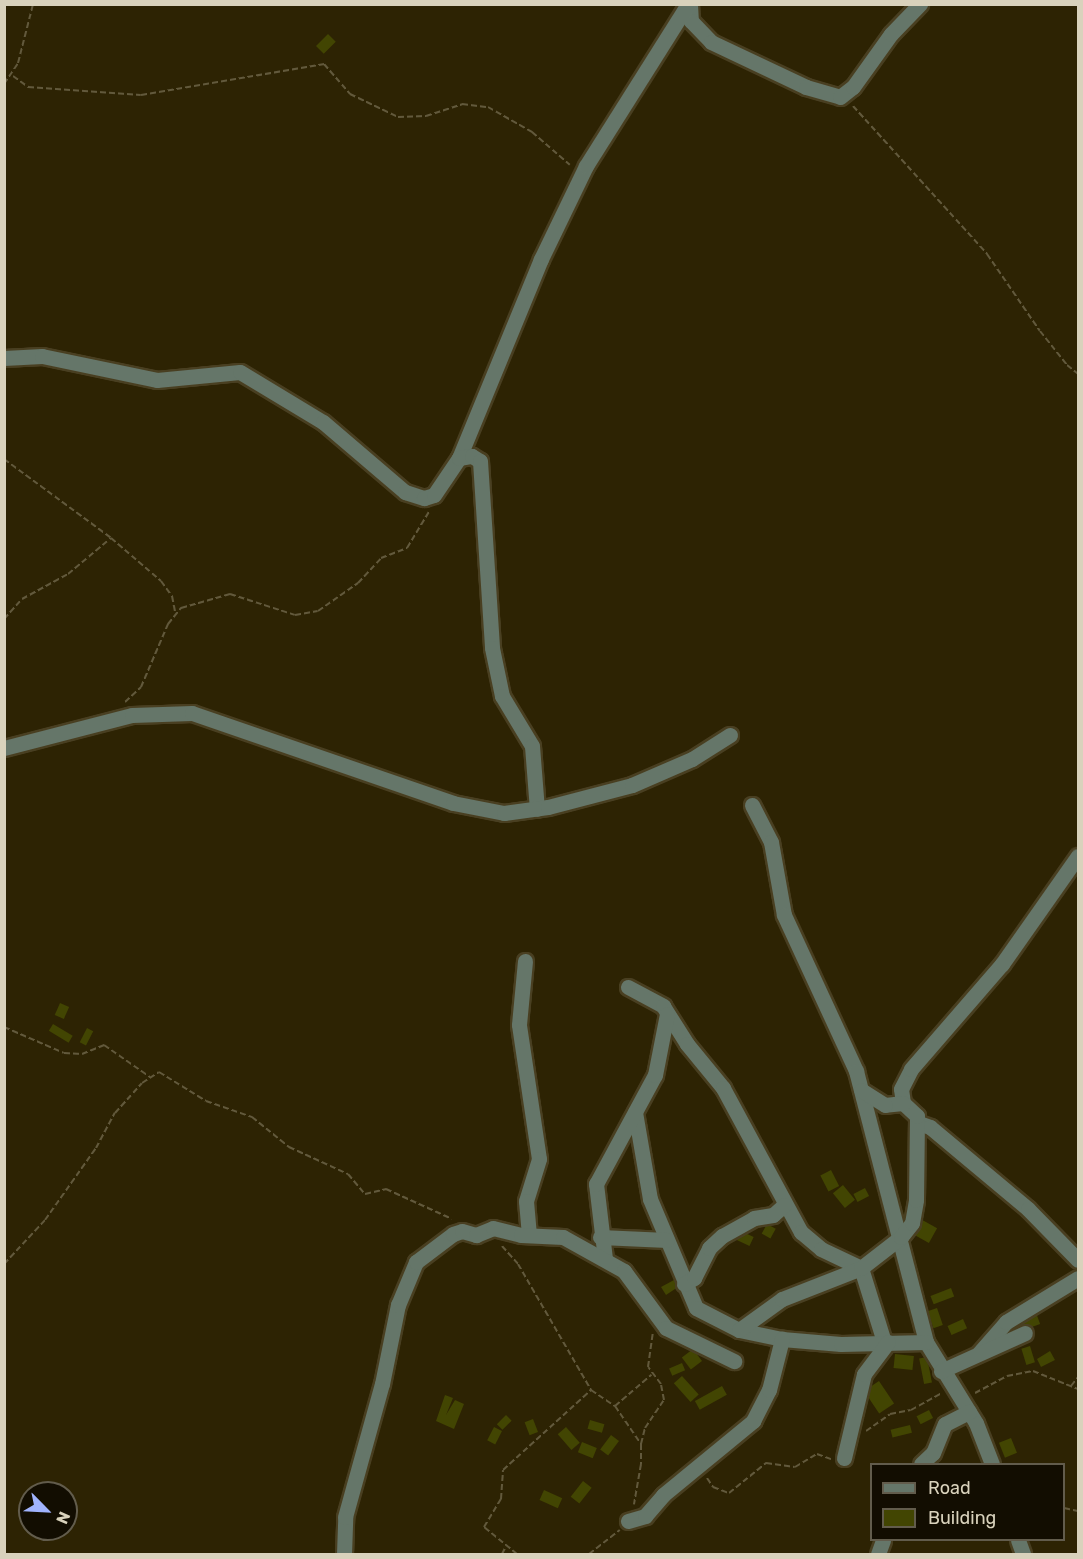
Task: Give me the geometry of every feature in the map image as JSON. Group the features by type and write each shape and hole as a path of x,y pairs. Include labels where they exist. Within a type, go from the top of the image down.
{"street":[{"path":"689,4 691,21 711,42 806,87 843,96 891,34 920,4"},
{"path":"4,358 42,356 157,380 240,372 323,422 405,492 424,498 434,495 459,458 541,259 584,171 689,4"},
{"path":"459,458 472,456 480,461 489,561 488,616 495,666 510,713 532,746 537,809"},
{"path":"4,748 132,715 192,713 453,803 504,813 537,809 661,774 730,735"},
{"path":"752,805 771,843 784,915 861,1090 873,1150 901,1237 926,1342 941,1371 966,1406 992,1463"},
{"path":"903,1103 901,1089 911,1069 1002,964 1078,856"},
{"path":"525,961 519,1000 519,1025 539,1159 526,1201 529,1234"},
{"path":"628,987 658,1001 723,1088 770,1171 784,1205 811,1242 861,1268 886,1342"},
{"path":"605,1259 600,1237 596,1184 655,1074 668,1014"},
{"path":"739,1330 782,1299 861,1268 901,1237 915,1212 919,1123 913,1110 903,1103 885,1105 861,1090"},
{"path":"635,1112 647,1190 684,1284 696,1308 739,1330 782,1339 841,1344 926,1342"},
{"path":"919,1123 930,1127 1028,1209 1078,1260"},
{"path":"684,1284 694,1278 709,1248 722,1236 754,1218 773,1215 784,1205"},
{"path":"344,1554 345,1517 407,1278 416,1262 444,1239 462,1231 476,1235 493,1228 564,1237 605,1259 636,1283 658,1319 679,1335 734,1361"},
{"path":"600,1237 667,1240"},
{"path":"979,1353 1006,1323 1078,1278"},
{"path":"941,1371 1025,1333"},
{"path":"628,1521 645,1516 697,1467 736,1439 761,1409 782,1339"},
{"path":"844,1458 864,1374 886,1342"},
{"path":"922,1463 933,1453 945,1424 966,1406"}],"path":[{"path":"4,84 13,76 33,4"},
{"path":"13,76 28,87 141,95 324,64 350,94 398,117 426,116 462,104 488,107 532,132 570,165 584,171"},
{"path":"843,96 987,254 1040,331 1067,365 1078,374"},
{"path":"4,459 111,538 167,589 175,612 141,687 116,707"},
{"path":"175,612 230,594 295,615 318,611 358,583 381,558 407,548 425,522 434,495"},
{"path":"4,619 22,599 68,574 111,538"},
{"path":"4,1027 64,1053 82,1054 104,1045 150,1077"},
{"path":"4,1264 31,1239 96,1148 115,1113 150,1077 163,1073 206,1101 252,1117 289,1147 344,1172 368,1195 389,1190 457,1222"},
{"path":"493,1228 591,1390 615,1406 641,1443"},
{"path":"589,1554 628,1521 638,1488 641,1443 645,1428 664,1400 661,1384 652,1374 648,1357 658,1319"},
{"path":"966,1406 1019,1371 1033,1371 1078,1389"},
{"path":"615,1406 652,1374"},
{"path":"1071,1386 1078,1377"},
{"path":"861,1438 890,1414 911,1410 952,1387"},
{"path":"518,1554 505,1548 484,1527 501,1499 503,1470 591,1390"},
{"path":"697,1467 713,1486 729,1493 766,1463 795,1467 817,1454 834,1460 844,1458"},
{"path":"502,1554 505,1548"}],"building":[{"path":"328,34 336,42 324,54 316,46"},
{"path":"60,1003 69,1007 64,1019 55,1015"},
{"path":"53,1024 73,1036 69,1043 49,1031"},
{"path":"87,1028 93,1031 86,1045 80,1042"},
{"path":"831,1170 839,1186 828,1191 820,1175"},
{"path":"843,1185 855,1200 845,1208 833,1193"},
{"path":"865,1188 869,1196 858,1202 853,1194"},
{"path":"917,1217 937,1228 929,1243 909,1232"},
{"path":"767,1224 776,1229 770,1238 762,1234"},
{"path":"741,1231 754,1237 749,1246 737,1240"},
{"path":"674,1280 678,1287 666,1295 661,1287"},
{"path":"951,1288 954,1296 934,1304 930,1296"},
{"path":"937,1308 943,1325 933,1328 928,1311"},
{"path":"1035,1310 1040,1324 1022,1331 1017,1316"},
{"path":"963,1319 967,1328 952,1335 947,1326"},
{"path":"1030,1346 1035,1362 1026,1365 1021,1349"},
{"path":"693,1349 702,1361 691,1369 682,1357"},
{"path":"1050,1351 1055,1360 1041,1367 1037,1359"},
{"path":"895,1354 914,1356 912,1370 894,1368"},
{"path":"927,1357 932,1383 924,1384 919,1359"},
{"path":"682,1363 685,1370 672,1376 669,1368"},
{"path":"682,1376 699,1395 691,1402 674,1383"},
{"path":"879,1381 894,1403 879,1413 864,1391"},
{"path":"722,1386 727,1395 700,1410 695,1401"},
{"path":"445,1395 453,1398 446,1415 455,1400 464,1404 454,1429 436,1421"},
{"path":"929,1410 933,1418 921,1424 917,1416"},
{"path":"506,1415 512,1421 502,1430 497,1424"},
{"path":"533,1419 538,1432 530,1435 525,1422"},
{"path":"590,1420 604,1424 602,1433 588,1429"},
{"path":"910,1425 912,1433 893,1438 891,1430"},
{"path":"494,1427 502,1431 495,1444 487,1440"},
{"path":"566,1427 580,1443 571,1450 558,1434"},
{"path":"611,1435 619,1441 608,1455 600,1449"},
{"path":"1011,1438 1017,1453 1005,1458 999,1443"},
{"path":"582,1442 597,1448 593,1458 578,1452"},
{"path":"583,1481 592,1488 579,1504 571,1497"},
{"path":"544,1490 562,1498 558,1508 540,1500"}]}
